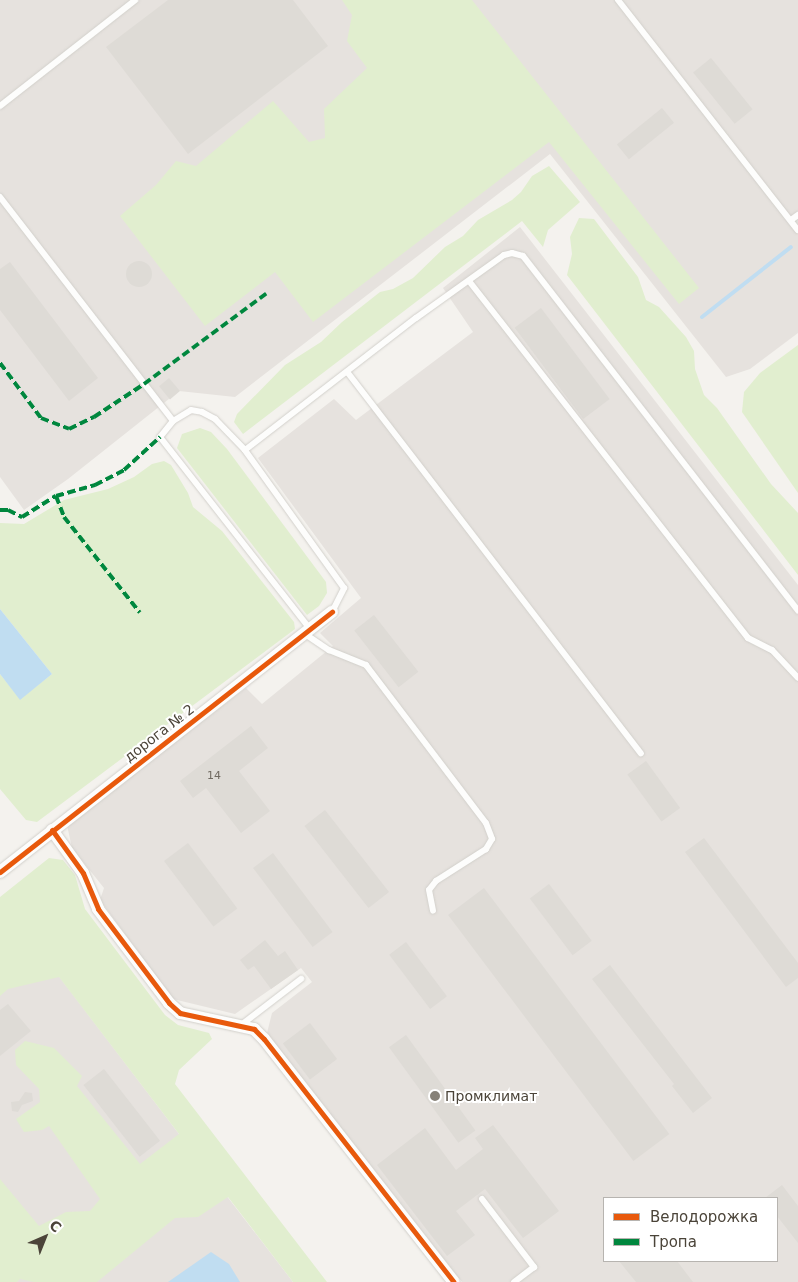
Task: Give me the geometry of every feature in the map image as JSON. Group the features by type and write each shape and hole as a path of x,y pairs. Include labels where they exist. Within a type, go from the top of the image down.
{"street":[{"name":"дорога № 2","path":"0,872 332,612"},
{"path":"52,830 82,873 98,909 169,1003 180,1013 241,1025 254,1030 264,1039 454,1282"}],"lane":[{"path":"0,106 135,0"},
{"path":"618,0 798,230"},
{"path":"0,197 173,421"},
{"path":"791,220 798,215"},
{"path":"245,450 416,318 504,255 512,253 523,256 798,611"},
{"path":"469,281 748,638 772,650 798,678"},
{"path":"348,372 641,753"},
{"path":"332,612 344,588 245,450 216,419 202,412 191,410 173,421 160,437 308,631 329,650 366,665 486,823 492,840 486,849 436,881 429,890 433,911"},
{"path":"241,1025 301,979"},
{"path":"482,1199 534,1267 514,1282"}],"shaded area":[{"path":"0,0 798,0 798,333 750,369 726,377 550,154 235,397 179,391 68,479 24,510 0,477"},
{"path":"520,227 798,585 798,1282 462,1282 267,1033 272,1013 312,982 301,968 235,1014 173,999 100,900 104,888 72,848 67,825 246,688 262,704 333,646 320,633 361,598 258,458 334,399 356,420 473,332 443,288"},
{"path":"0,899 179,1134 293,1282 0,1282"}],"green space":[{"path":"342,0 472,0 699,288 679,304 549,142 313,322 275,272 205,326 120,216 156,185 176,161 196,166 273,101 309,142 325,138 324,109 367,68 347,41 352,15"},
{"path":"549,166 580,202 548,230 543,247 522,221 243,434 234,422 237,414 285,365 321,342 342,322 380,292 393,289 413,278 445,247 463,236 478,220 512,200 521,192 532,176"},
{"path":"579,218 594,219 638,277 646,300 659,307 686,337 694,351 695,369 704,395 717,408 771,484 798,513 798,575 567,275 572,254 570,237"},
{"path":"798,345 798,493 742,412 744,392 760,373"},
{"path":"200,428 211,432 227,449 326,582 327,593 319,606 307,615 177,448 182,434"},
{"path":"164,461 171,465 188,493 193,507 222,531 294,622 295,629 37,822 26,820 0,789 0,674 20,699 52,674 0,609 0,523 24,524 64,500 108,489 134,477 152,464"},
{"path":"49,858 63,860 75,875 85,909 165,1015 178,1025 209,1033 212,1039 179,1070 175,1084 327,1282 293,1282 228,1197 198,1217 175,1218 97,1282 34,1282 20,1279 17,1282 0,1282 0,1179 39,1226 66,1212 90,1211 100,1199 49,1126 42,1130 24,1132 16,1119 40,1102 39,1089 16,1065 15,1050 25,1041 54,1048 82,1076 77,1086 140,1164 179,1134 59,977 8,989 0,996 0,897"}],"water":[{"path":"0,609 52,674 20,700 0,674"},
{"path":"211,1252 229,1264 240,1282 168,1282"}],"building":[{"path":"168,0 293,0 328,46 188,154 106,47"},
{"path":"711,58 753,109 735,124 693,72"},
{"path":"662,108 674,123 629,159 617,145"},
{"path":"139,261 148,265 152,274 148,283 139,287 130,283 126,274 130,265"},
{"path":"10,262 98,378 69,401 0,310 0,269"},
{"path":"541,308 610,399 583,419 515,328"},
{"path":"169,378 180,391 170,399 159,386"},
{"path":"374,615 418,672 399,687 354,630"},
{"path":"251,726 268,748 239,771 270,811 241,833 206,788 193,798 180,781"},
{"path":"646,761 680,808 661,821 627,775"},
{"path":"325,810 389,892 369,908 305,826"},
{"path":"704,838 798,963 798,978 786,987 685,852"},
{"path":"188,843 237,908 213,927 164,861"},
{"path":"273,853 333,932 313,947 253,868"},
{"path":"549,884 592,941 573,955 530,898"},
{"path":"484,888 669,1134 633,1161 448,915"},
{"path":"265,940 278,956 285,951 298,970 271,989 254,966 248,970 240,960"},
{"path":"406,942 447,996 430,1009 389,955"},
{"path":"610,965 712,1098 693,1113 672,1086 674,1084 592,979"},
{"path":"8,1004 31,1031 0,1056 0,1010"},
{"path":"310,1023 337,1059 310,1079 283,1043"},
{"path":"406,1035 475,1130 458,1143 389,1047"},
{"path":"104,1069 160,1141 140,1157 84,1085"},
{"path":"25,1092 32,1093 33,1101 22,1105 18,1112 12,1111 11,1102 19,1101"},
{"path":"493,1125 559,1211 523,1238 485,1189 456,1211 475,1235 447,1256 377,1165 425,1128 456,1170 483,1149 475,1138"},
{"path":"782,1185 798,1206 798,1243 778,1217 778,1197 766,1197"},
{"path":"620,1262 678,1262 693,1282 636,1282"}],"waterway":[{"path":"702,317 791,247"}],"marked path":[{"path":"0,363 41,418 69,429 94,417 144,384 267,293"},
{"path":"0,510 8,510 22,517 56,496 95,485 124,470 160,437"},
{"path":"56,496 64,517 140,613"}],"cycle path":[{"path":"0,872 332,612"},
{"path":"52,830 83,873 98,909 169,1003 180,1013 254,1029 264,1039 454,1282"}],"place":[{"name":"Промклимат","path":"435,1096"}]}
